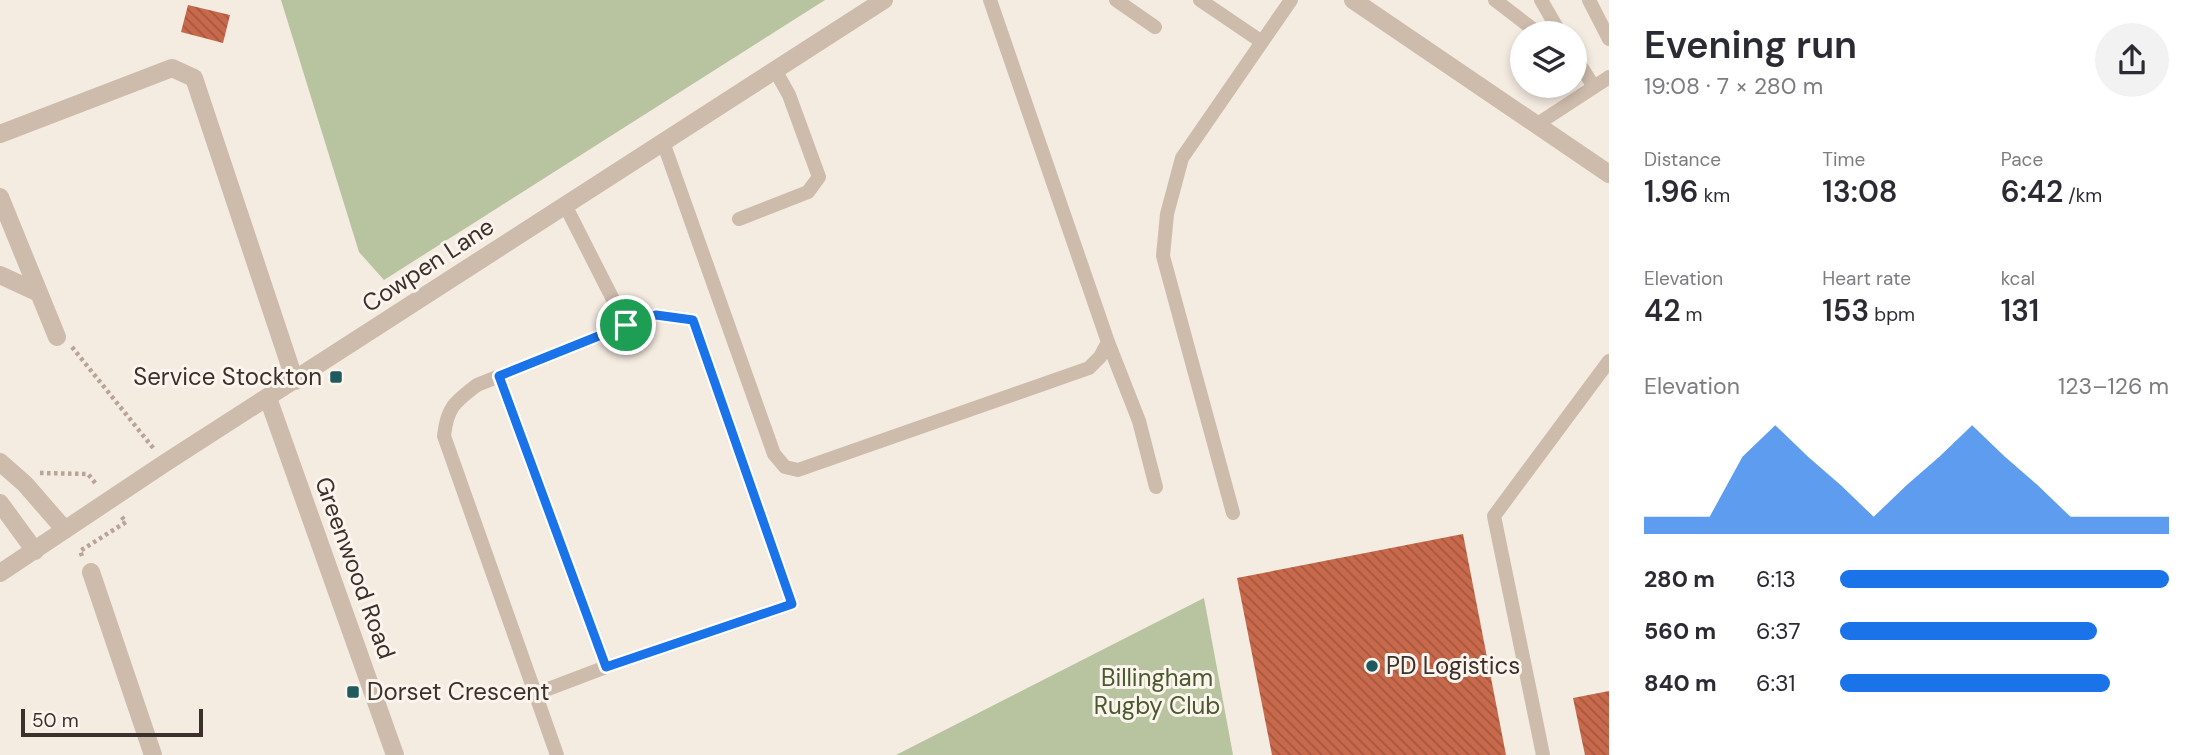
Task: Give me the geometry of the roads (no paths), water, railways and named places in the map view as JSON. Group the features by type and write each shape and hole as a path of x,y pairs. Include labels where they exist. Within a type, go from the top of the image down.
{"street":[{"name":"Cowpen Lane","path":"0,573 165,463 884,0"},
{"path":"1353,0 1609,174"},
{"path":"0,134 172,68 194,78 295,381"},
{"path":"0,197 57,337"},
{"path":"0,275 39,293"},
{"name":"Greenwood Road","path":"268,398 396,755"},
{"path":"0,462 25,484 65,530"},
{"path":"0,503 35,551"},
{"path":"91,572 153,755"},
{"path":"138,714 140,755"}],"lane":[{"path":"990,0 1108,342 1139,421 1156,487"},
{"path":"1116,0 1155,27"},
{"path":"1200,0 1262,42"},
{"path":"1233,513 1163,256 1167,214 1182,158 1291,0"},
{"path":"1495,0 1522,21"},
{"path":"1541,0 1553,21"},
{"path":"1588,0 1609,39"},
{"path":"739,219 808,192 819,177 789,95 775,70"},
{"path":"1587,77 1594,87"},
{"path":"1536,125 1609,77"},
{"path":"663,142 774,454 785,467 798,470 1089,368 1100,357 1108,342"},
{"path":"565,205 626,325"},
{"path":"535,695 606,667 792,604 693,320 656,315 626,325 477,385 457,401 446,415 444,436 535,695 557,755"},
{"path":"1543,755 1494,516 1609,361"},
{"path":"499,376 606,667"}],"place":[{"name":"Service Stockton","path":"336,377"},
{"name":"PD Logistics","path":"1372,666"},
{"name":"Dorset Crescent","path":"353,692"}],"park label":[{"name":"Billingham Rugby Club","path":"1157,692"}]}
